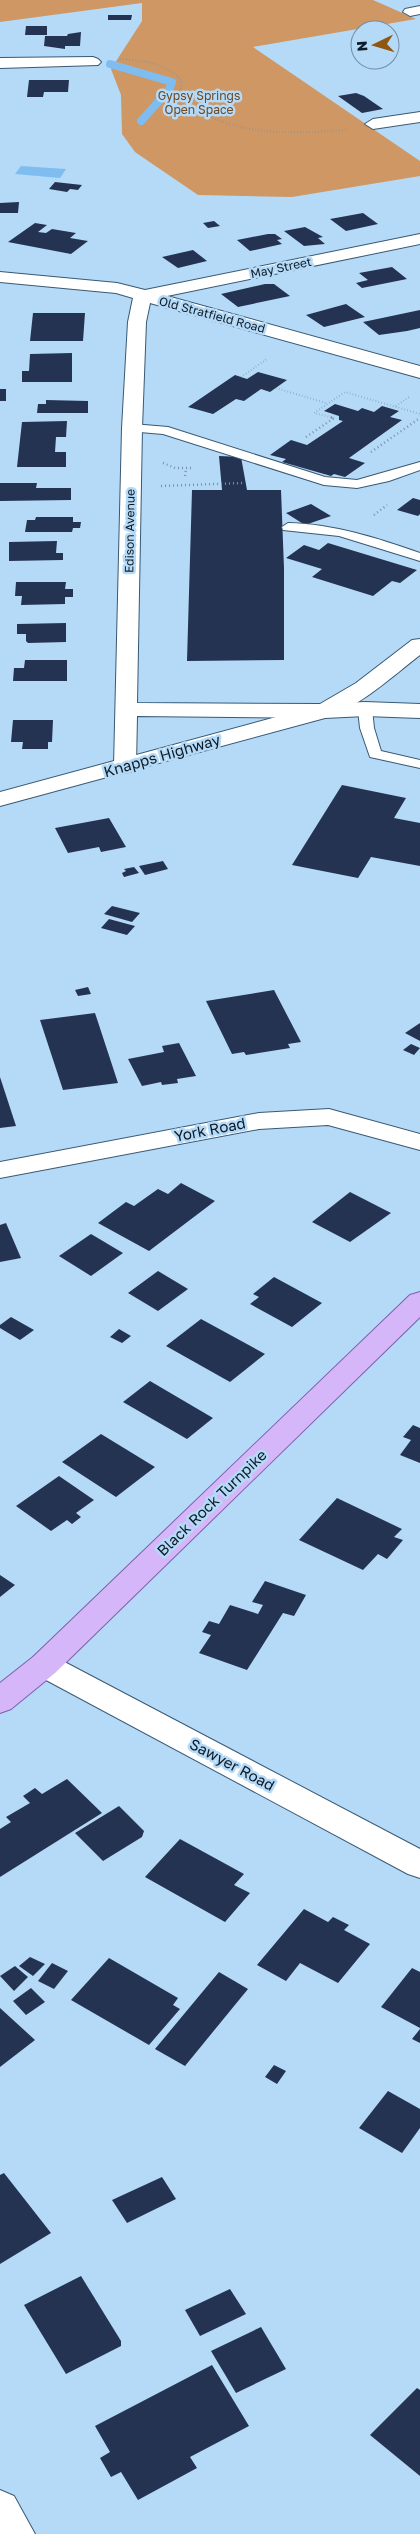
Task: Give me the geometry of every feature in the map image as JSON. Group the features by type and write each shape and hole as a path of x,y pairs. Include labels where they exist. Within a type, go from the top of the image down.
{"main road":[{"name":"Black Rock Turnpike","path":"0,1701 44,1665 420,1301"}],"street":[{"path":"0,63 93,62"},
{"path":"373,124 420,118"},
{"name":"May Street","path":"142,296 420,239"},
{"name":"Old Stratfield Road","path":"0,277 117,288 420,372"},
{"name":"Edison Avenue","path":"125,766 128,709 132,428 137,322 142,296"},
{"path":"324,711 364,688 420,645"},
{"name":"Knapps Highway","path":"128,709 324,711 365,709 420,712"},
{"name":"Knapps Highway","path":"0,799 324,711"},
{"name":"York Road","path":"0,1170 259,1120 329,1116 420,1142"},
{"name":"Sawyer Road","path":"44,1665 420,1865"},
{"path":"0,2509 15,2534"}],"lane":[{"path":"132,428 164,430 324,481 357,484 385,478 420,466"},
{"path":"288,526 306,526 347,534 420,557"},
{"path":"365,709 367,728 374,754 420,764"}],"path":[{"path":"93,62 106,59 134,59 165,67 177,74 182,81 180,91 182,102 200,115 234,128 286,134 349,129 373,124"},
{"path":"241,377 274,355"},
{"path":"276,388 326,403"},
{"path":"306,437 334,418 314,413 326,403 345,392 420,414"},
{"path":"396,406 410,396"},
{"path":"378,456 369,453 420,418"},
{"path":"185,476 186,469"},
{"path":"234,483 234,490"},
{"path":"160,486 243,483"},
{"path":"347,534 391,502"}],"green space":[{"name":"Gypsy Springs Open Space","path":"0,0 373,0 416,19 400,22 400,20 350,20 350,30 253,47 420,161 420,176 292,197 198,195 135,152 122,134 121,95 111,69 142,21 142,3 0,22"}],"water":[{"path":"21,166 66,169 60,178 15,174"}],"building":[{"path":"108,15 132,15 131,20 108,20"},
{"path":"26,26 47,26 47,35 25,35"},
{"path":"81,32 80,46 65,46 65,49 44,46 45,36 67,36 68,34"},
{"path":"29,80 69,80 68,92 44,92 43,97 27,97"},
{"path":"356,93 383,109 362,113 338,96"},
{"path":"55,182 82,185 78,190 70,189 67,192 49,189"},
{"path":"19,202 18,213 0,213 0,203"},
{"path":"363,213 378,224 346,231 330,219"},
{"path":"214,221 220,226 208,228 203,223"},
{"path":"35,223 47,225 38,232 46,233 52,229 76,233 70,238 88,241 71,254 8,242"},
{"path":"305,227 323,237 318,238 325,244 304,246 284,231"},
{"path":"275,234 282,239 277,240 282,244 250,251 237,240"},
{"path":"193,250 207,261 178,268 162,257"},
{"path":"392,267 407,279 362,288 356,283 368,280 359,273"},
{"path":"265,284 274,284 290,296 238,307 221,294"},
{"path":"346,304 365,317 324,327 306,315"},
{"path":"420,310 420,328 407,331 379,335 363,322"},
{"path":"33,313 85,313 83,341 30,341"},
{"path":"72,353 72,382 22,382 22,371 29,371 30,354"},
{"path":"258,372 287,380 270,392 261,389 244,401 236,399 213,414 188,407 235,375 247,379"},
{"path":"0,389 6,389 6,401 0,401"},
{"path":"46,400 88,401 88,413 37,413 38,404 46,404"},
{"path":"335,404 358,411 362,408 374,412 382,406 399,411 390,417 402,420 349,458 365,463 345,477 334,474 331,476 282,462 286,459 270,455 291,440 307,445 343,421 339,420 339,416 324,411"},
{"path":"67,421 66,437 56,437 55,452 66,452 66,467 17,467 22,422"},
{"path":"219,456 241,457 247,490 281,490 284,568 284,660 187,661 192,490 222,490"},
{"path":"0,483 37,483 36,488 71,488 71,500 0,501"},
{"path":"413,498 420,500 420,514 418,516 397,510"},
{"path":"311,504 331,516 305,525 286,513"},
{"path":"36,517 73,517 73,522 81,522 80,528 73,528 72,532 25,532 27,520 35,520"},
{"path":"57,541 56,553 63,553 63,560 9,561 9,542"},
{"path":"328,543 417,570 400,583 392,581 373,596 312,577 322,569 286,558 304,545 319,550"},
{"path":"16,582 66,582 65,589 73,589 73,597 65,597 65,604 21,605 22,596 15,596"},
{"path":"66,623 66,642 28,643 26,641 26,634 17,634 17,624"},
{"path":"25,660 67,660 67,681 13,681 14,668 24,668"},
{"path":"13,720 53,720 52,742 48,742 48,749 22,749 23,742 11,742"},
{"path":"342,785 406,798 394,818 420,823 420,866 371,857 358,878 292,865"},
{"path":"109,818 126,847 101,852 99,847 68,853 55,828"},
{"path":"163,861 168,869 145,875 139,866"},
{"path":"134,867 139,873 124,877 122,873 126,871 124,869"},
{"path":"112,906 140,913 132,922 104,914"},
{"path":"109,919 135,926 127,935 101,928"},
{"path":"88,987 91,994 78,996 75,990"},
{"path":"274,990 301,1042 288,1044 290,1048 246,1055 244,1052 232,1054 206,1001"},
{"path":"95,1013 118,1083 63,1090 40,1020"},
{"path":"420,1023 420,1041 405,1033"},
{"path":"179,1043 196,1076 177,1079 178,1083 162,1085 161,1082 142,1086 128,1059 164,1052 162,1046"},
{"path":"411,1044 420,1048 414,1055 403,1050"},
{"path":"0,1077 16,1126 0,1128"},
{"path":"181,1183 215,1201 149,1251 98,1223 126,1202 134,1206 158,1189 168,1194"},
{"path":"350,1192 391,1213 350,1242 312,1222"},
{"path":"6,1223 21,1258 0,1262 0,1225"},
{"path":"91,1234 123,1253 91,1276 59,1256"},
{"path":"158,1271 188,1289 158,1311 128,1293"},
{"path":"274,1277 322,1303 292,1327 250,1304 259,1297 253,1294"},
{"path":"11,1317 34,1330 20,1340 0,1328 0,1325"},
{"path":"201,1319 265,1354 230,1382 166,1346"},
{"path":"119,1329 131,1336 122,1343 110,1337"},
{"path":"150,1381 213,1418 187,1439 123,1402"},
{"path":"413,1425 420,1428 420,1463 400,1455 411,1440 403,1437"},
{"path":"101,1434 155,1467 116,1497 62,1462"},
{"path":"59,1476 94,1500 76,1513 81,1517 72,1524 67,1520 51,1531 16,1506"},
{"path":"337,1498 402,1529 394,1537 403,1540 387,1559 378,1554 363,1570 299,1540"},
{"path":"0,1575 15,1585 0,1597"},
{"path":"265,1581 306,1595 294,1616 283,1613 247,1670 199,1653 211,1635 202,1632 209,1621 219,1624 230,1605 258,1614 263,1605 252,1602"},
{"path":"67,1779 102,1813 0,1877 0,1829 11,1822 6,1817 30,1803 23,1796 35,1788 42,1794"},
{"path":"119,1806 144,1831 142,1837 103,1861 75,1833"},
{"path":"180,1839 244,1874 234,1885 250,1893 225,1922 145,1877"},
{"path":"304,1909 328,1922 333,1917 349,1925 344,1930 370,1944 338,1983 300,1963 286,1981 257,1965"},
{"path":"30,1957 45,1964 33,1976 19,1966"},
{"path":"109,1958 178,1998 173,2005 180,2009 149,2045 71,2000"},
{"path":"52,1963 68,1971 54,1989 38,1981"},
{"path":"15,1966 28,1977 14,1991 0,1976"},
{"path":"412,1968 420,1972 420,2028 381,2007"},
{"path":"219,1972 248,1989 185,2066 155,2049"},
{"path":"31,1988 45,2002 26,2015 13,2001"},
{"path":"0,2008 35,2040 0,2067"},
{"path":"420,2029 420,2043 412,2039"},
{"path":"274,2065 286,2071 277,2084 265,2077"},
{"path":"388,2091 420,2109 420,2128 402,2153 359,2128"},
{"path":"4,2173 51,2233 0,2264 0,2175"},
{"path":"162,2177 176,2199 127,2223 112,2200"},
{"path":"81,2276 121,2341 121,2346 66,2374 24,2305"},
{"path":"230,2289 246,2314 200,2336 185,2310"},
{"path":"261,2327 286,2369 236,2393 211,2351"},
{"path":"212,2365 249,2426 190,2457 197,2468 138,2500 121,2472 111,2477 100,2458 110,2452 95,2426"},
{"path":"417,2388 420,2390 420,2476 370,2435"}],"waterway":[{"path":"110,64 172,82 169,90 141,121"}]}
